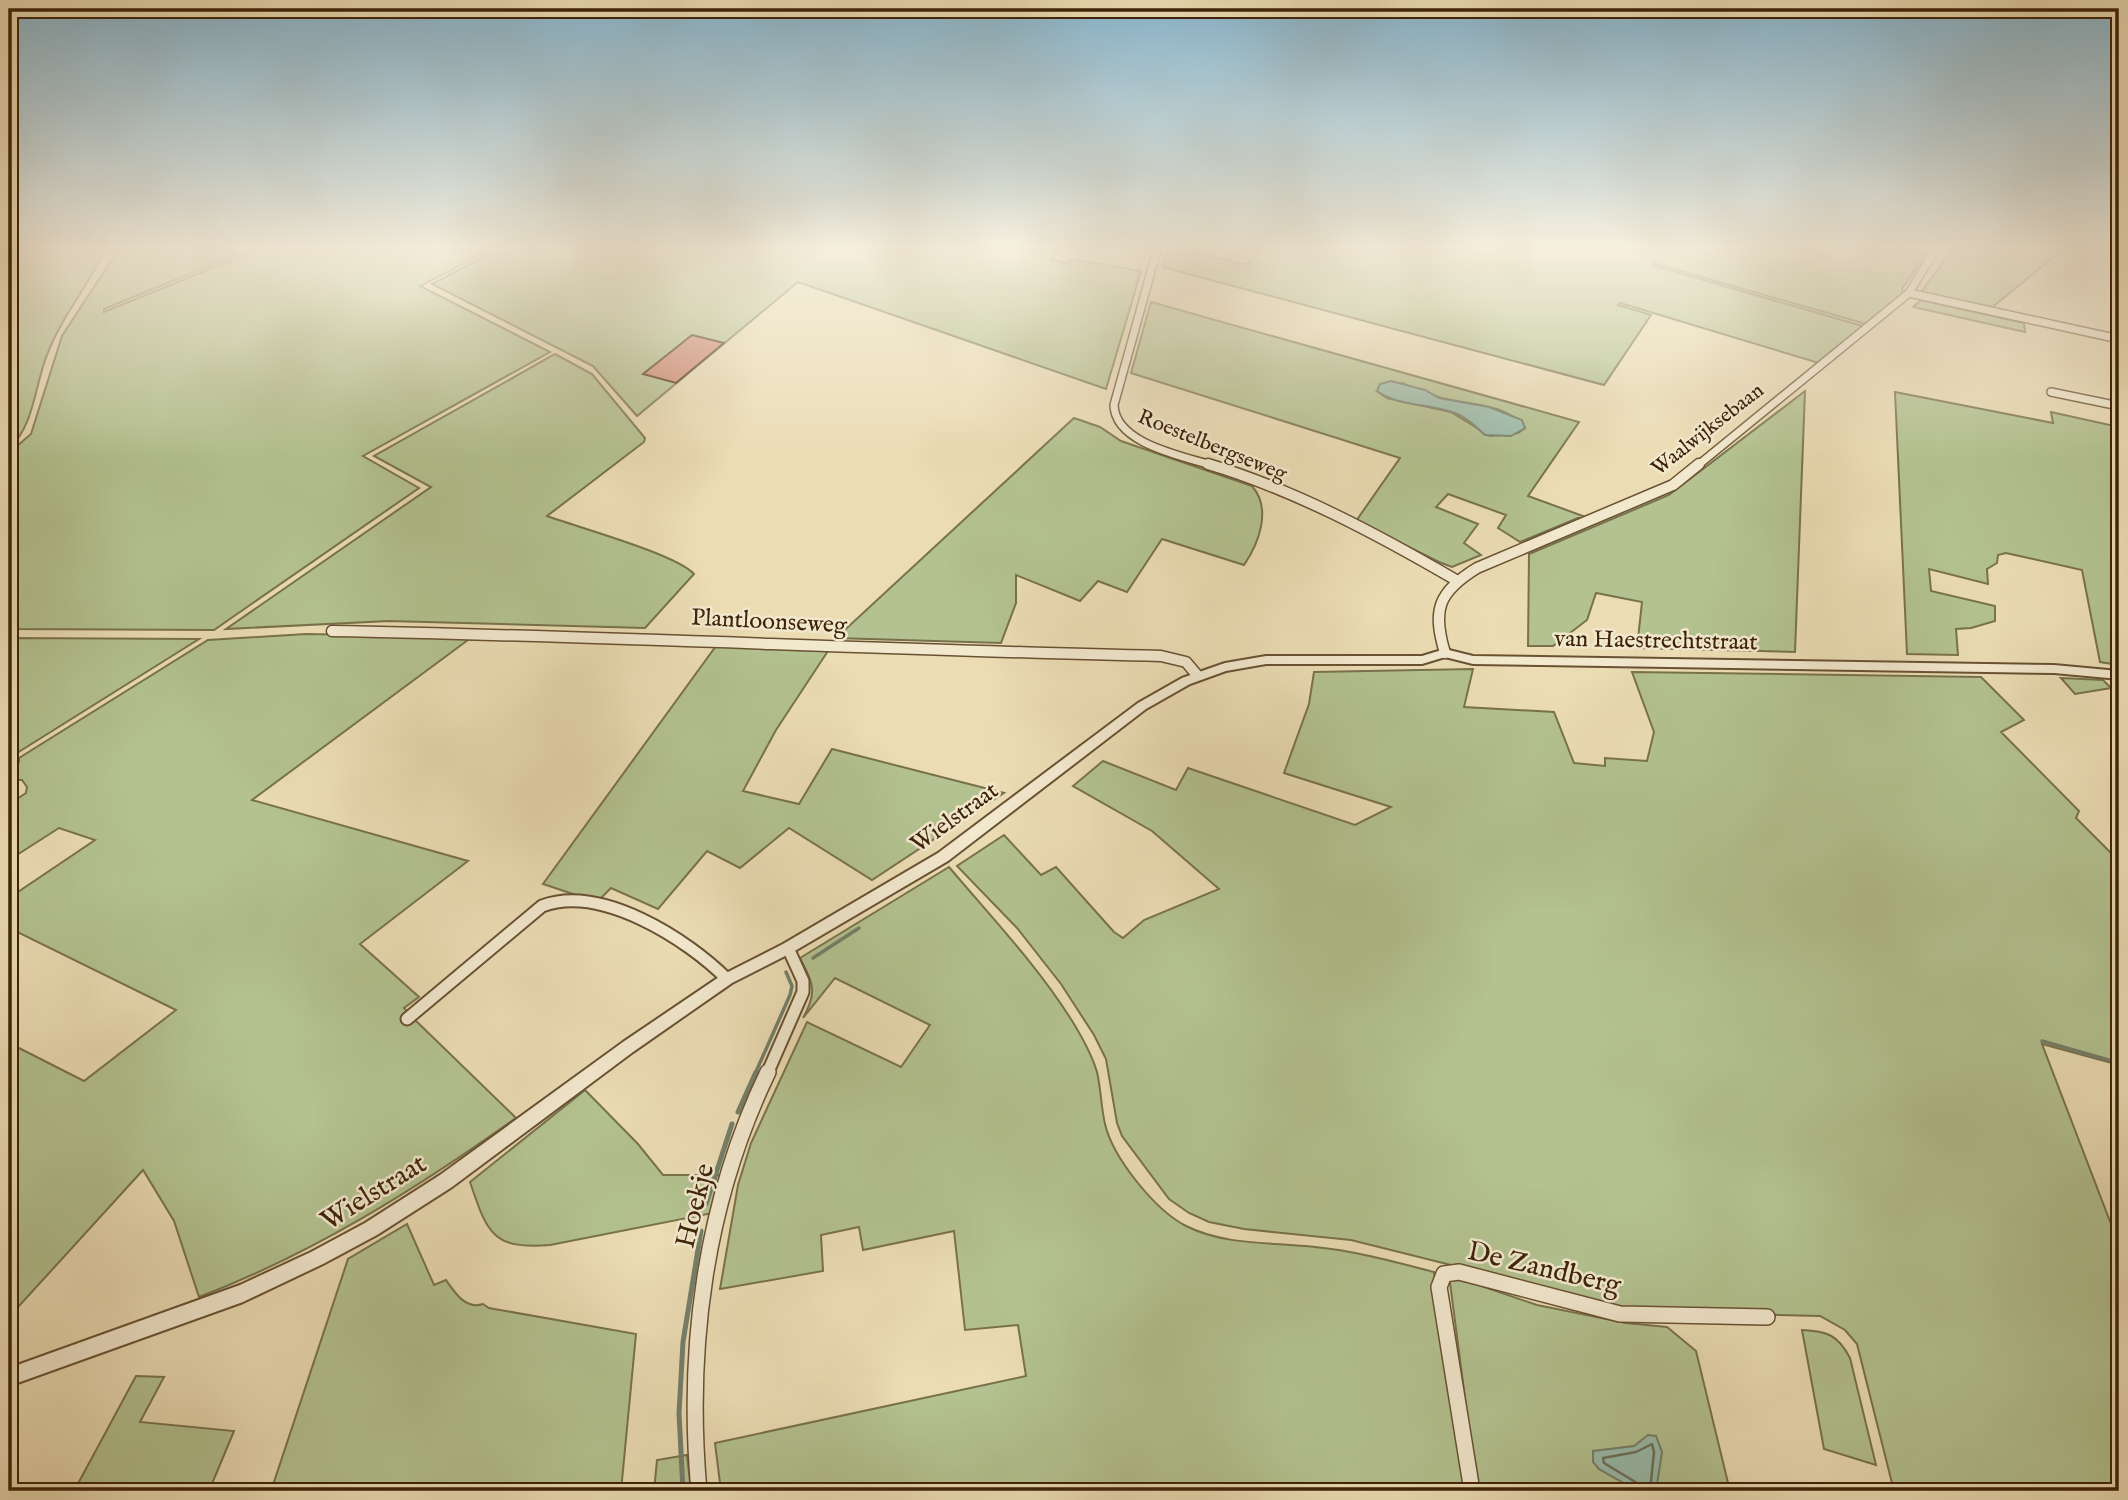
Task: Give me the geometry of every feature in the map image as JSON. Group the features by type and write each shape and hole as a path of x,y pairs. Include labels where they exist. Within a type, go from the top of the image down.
{"street":[{"name":"Roestelbergseweg","path":"1138,320 1114,405 1113,413 1119,426 1144,441 1246,477 1306,503 1456,580"},
{"name":"Waalwijksebaan","path":"1456,580 1673,485 1876,320"},
{"path":"2032,320 2119,339"},
{"path":"2051,392 2119,406"},
{"path":"1445,653 1437,616 1442,598 1456,580"},
{"name":"Plantloonseweg","path":"332,631 569,635 901,650 1161,656 1186,662 1197,675"},
{"name":"van Haestrechtstraat","path":"1197,675 1266,660 1422,660 1445,653 1473,660 2054,669 2119,675"},
{"name":"Wielstraat","path":"9,1377 243,1293 371,1229 446,1181 628,1047 727,979 788,948 943,857 1142,706 1197,675"},
{"path":"407,1019 542,906 563,899 584,902 650,921 678,936 727,979"},
{"name":"Hoekje","path":"699,1491 693,1444 692,1395 698,1314 717,1212 731,1166 751,1109 803,992 803,981 788,948"},
{"name":"De Zandberg","path":"1472,1491 1439,1287 1444,1274 1459,1272 1620,1314 1642,1317 1711,1314 1767,1317"}],"green space":[{"path":"9,320 64,320 43,366 24,429 9,448"},
{"path":"72,320 487,320 550,352 363,456 419,488 214,630 9,629 9,453 31,434 62,336"},
{"path":"503,320 752,320 637,416 593,366"},
{"path":"907,320 1126,320 1106,389"},
{"path":"1146,320 1215,320 1579,422 1528,496 1583,516 1520,542 1498,528 1506,515 1448,494 1436,507 1478,524 1464,543 1481,555 1452,567 1356,521 1400,458 1131,373","holes":["1402,383 1424,393 1496,409 1517,419 1525,428 1518,433 1490,436 1451,412 1387,398 1377,391"]},
{"path":"1361,320 1648,320 1604,385"},
{"path":"1676,320 1842,320 1866,327 1822,364"},
{"path":"1852,320 1875,320 1869,325"},
{"path":"1971,320 2011,320 2024,323 2025,332"},
{"path":"555,354 592,374 645,438 644,442 547,516 668,558 694,574 645,628 389,621 226,629 431,487 374,456"},
{"path":"1805,391 1795,652 1637,648 1642,602 1596,593 1587,620 1553,646 1528,646 1529,554 1669,495"},
{"path":"1895,392 2053,423 2051,412 2119,427 2119,665 2100,662 2082,570 2006,553 1998,555 1997,563 1987,569 1988,584 1929,569 1931,591 1995,606 1995,621 1956,629 1958,655 1907,654"},
{"path":"1074,418 1100,427 1121,441 1252,486 1261,505 1261,526 1244,565 1162,539 1127,592 1098,581 1080,601 1016,575 1016,603 1001,643 836,638"},
{"path":"306,634 472,637 252,800 468,861 360,944 419,997 404,1008 411,1016 516,1118 363,1218 242,1280 199,1297 174,1221 143,1170 9,1317 9,1043 84,1081 176,1010 9,928 9,898 95,840 59,828 9,860 9,804 26,793 27,787 22,780 9,780 9,770 19,762 19,758 208,640"},
{"path":"9,638 199,639 9,758"},
{"path":"716,646 828,651 776,730 743,791 799,804 832,749 1004,793 872,880 789,828 740,868 707,851 658,909 611,888 597,902 543,884"},
{"path":"1473,669 1464,707 1554,712 1574,763 1605,766 1605,758 1647,761 1654,732 1632,672 1981,677 2024,720 2001,732 2079,811 2076,818 2119,861 2119,1065 2042,1044 2119,1245 2119,1491 1894,1491 1857,1344 1845,1330 1820,1316 1639,1312 1351,1240 1244,1229 1209,1222 1189,1213 1169,1199 1122,1136 1117,1123 1106,1059 1094,1035 1061,984 1017,928 957,866 1004,835 1041,875 1056,867 1114,932 1123,938 1144,920 1219,889 1152,831 1073,786 1103,761 1176,790 1188,768 1355,825 1391,807 1284,773 1309,704 1314,672"},
{"path":"2061,678 2103,680 2111,688 2075,694"},
{"path":"949,867 1030,963 1074,1024 1097,1072 1105,1124 1117,1152 1137,1182 1161,1208 1186,1226 1217,1237 1345,1251 1434,1272 1464,1491 721,1491 715,1443 1026,1376 1018,1325 965,1330 954,1231 863,1250 859,1227 821,1235 823,1271 720,1289 738,1185 751,1143 807,1022 901,1067 930,1025 835,978 803,1018 811,1001 812,988 800,958"},
{"path":"585,1090 638,1144 663,1175 724,1175 713,1213 550,1245 515,1244 495,1234 487,1225 470,1182"},
{"path":"407,1224 434,1285 446,1280 457,1295 471,1305 483,1304 489,1308 636,1334 621,1491 271,1491 348,1259"},
{"path":"1449,1275 1537,1305 1626,1323 1667,1327 1696,1351 1730,1491 1656,1491 1658,1487 1634,1446 1616,1449 1599,1469 1638,1491 1477,1491"},
{"path":"1802,1330 1831,1336 1841,1344 1850,1358 1876,1465 1824,1449"},
{"path":"136,1376 164,1377 140,1422 234,1431 209,1491 74,1491"},
{"path":"687,1455 691,1491 654,1491 657,1460"}],"water":[{"path":"1391,381 1425,390 1439,398 1489,407 1522,420 1525,428 1511,436 1485,435 1457,414 1394,399 1377,391 1380,384"},
{"path":"1648,1435 1656,1436 1662,1452 1656,1491 1638,1491 1599,1469 1593,1462 1593,1451 1634,1446"}],"building":[{"path":"692,335 724,343 676,383 643,374"}],"waterway":[{"path":"813,958 859,928"},
{"path":"755,1074 790,995 792,986 786,972"},
{"path":"2042,1041 2119,1063"},
{"path":"738,1112 756,1072"},
{"path":"706,1204 732,1124"},
{"path":"683,1491 679,1413 683,1342 701,1231"}]}
